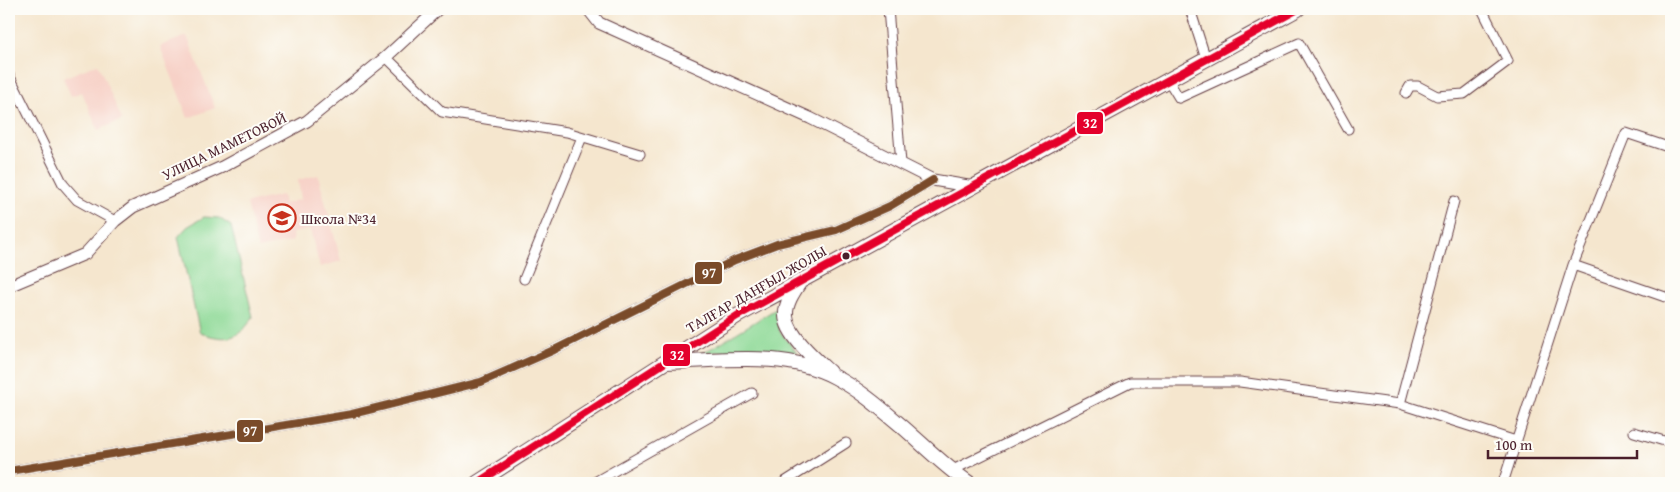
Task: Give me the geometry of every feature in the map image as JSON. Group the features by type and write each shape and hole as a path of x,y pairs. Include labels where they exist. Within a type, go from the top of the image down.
{"main road":[{"name":"ТАЛҒАР ДАҢҒЫЛ ЖОЛЫ","path":"477,483 737,316 1298,9"},
{"path":"800,281 789,300 786,316 796,338 834,376"},
{"path":"665,362 765,360 800,364 834,376 859,391 952,471 969,483"}],"street":[{"name":"УЛИЦА МАМЕТОВОЙ","path":"9,286 85,254 115,221 133,206 222,167 307,121 386,57 438,9"},
{"path":"588,9 599,23 810,118 934,180 974,186"},
{"path":"888,9 897,95 901,163"},
{"path":"1190,9 1206,59"},
{"path":"1406,93 1410,86 1418,86 1437,96 1464,94 1508,60 1482,9"},
{"path":"1168,80 1179,98 1299,43 1348,129"},
{"path":"386,57 442,112 520,123 582,137 640,154"},
{"path":"9,76 63,184 77,200 115,221"},
{"path":"1503,483 1573,265 1626,133 1671,148"},
{"path":"524,279 582,137"},
{"path":"9,471 352,414 481,382 554,350 735,260 777,244 836,230 890,206 934,180"},
{"path":"1400,404 1454,201"},
{"path":"1573,265 1671,299"},
{"path":"952,471 1130,382 1240,382 1400,404 1516,441"},
{"path":"593,483 752,392"},
{"path":"1634,432 1671,443"},
{"path":"783,483 846,443"}],"shaded area":[{"path":"187,36 215,108 188,118 160,46"},
{"path":"98,64 122,120 98,130 82,92 71,96 63,78"},
{"path":"318,175 341,261 320,267 310,230 292,233 293,241 258,249 247,203 282,195 284,204 301,199 298,180"}],"green space":[{"path":"204,217 219,218 231,226 253,317 242,331 231,337 224,338 200,333 178,237 187,227"},
{"path":"779,307 779,330 797,353 716,352 691,357 712,348"}],"transit line":[{"name":"32","path":"477,483 737,316 1298,9"},
{"name":"97","path":"9,471 352,414 481,382 554,350 735,260 777,244 836,230 890,206 933,180"}],"place":[{"name":"Школа №34","path":"282,218"}]}
